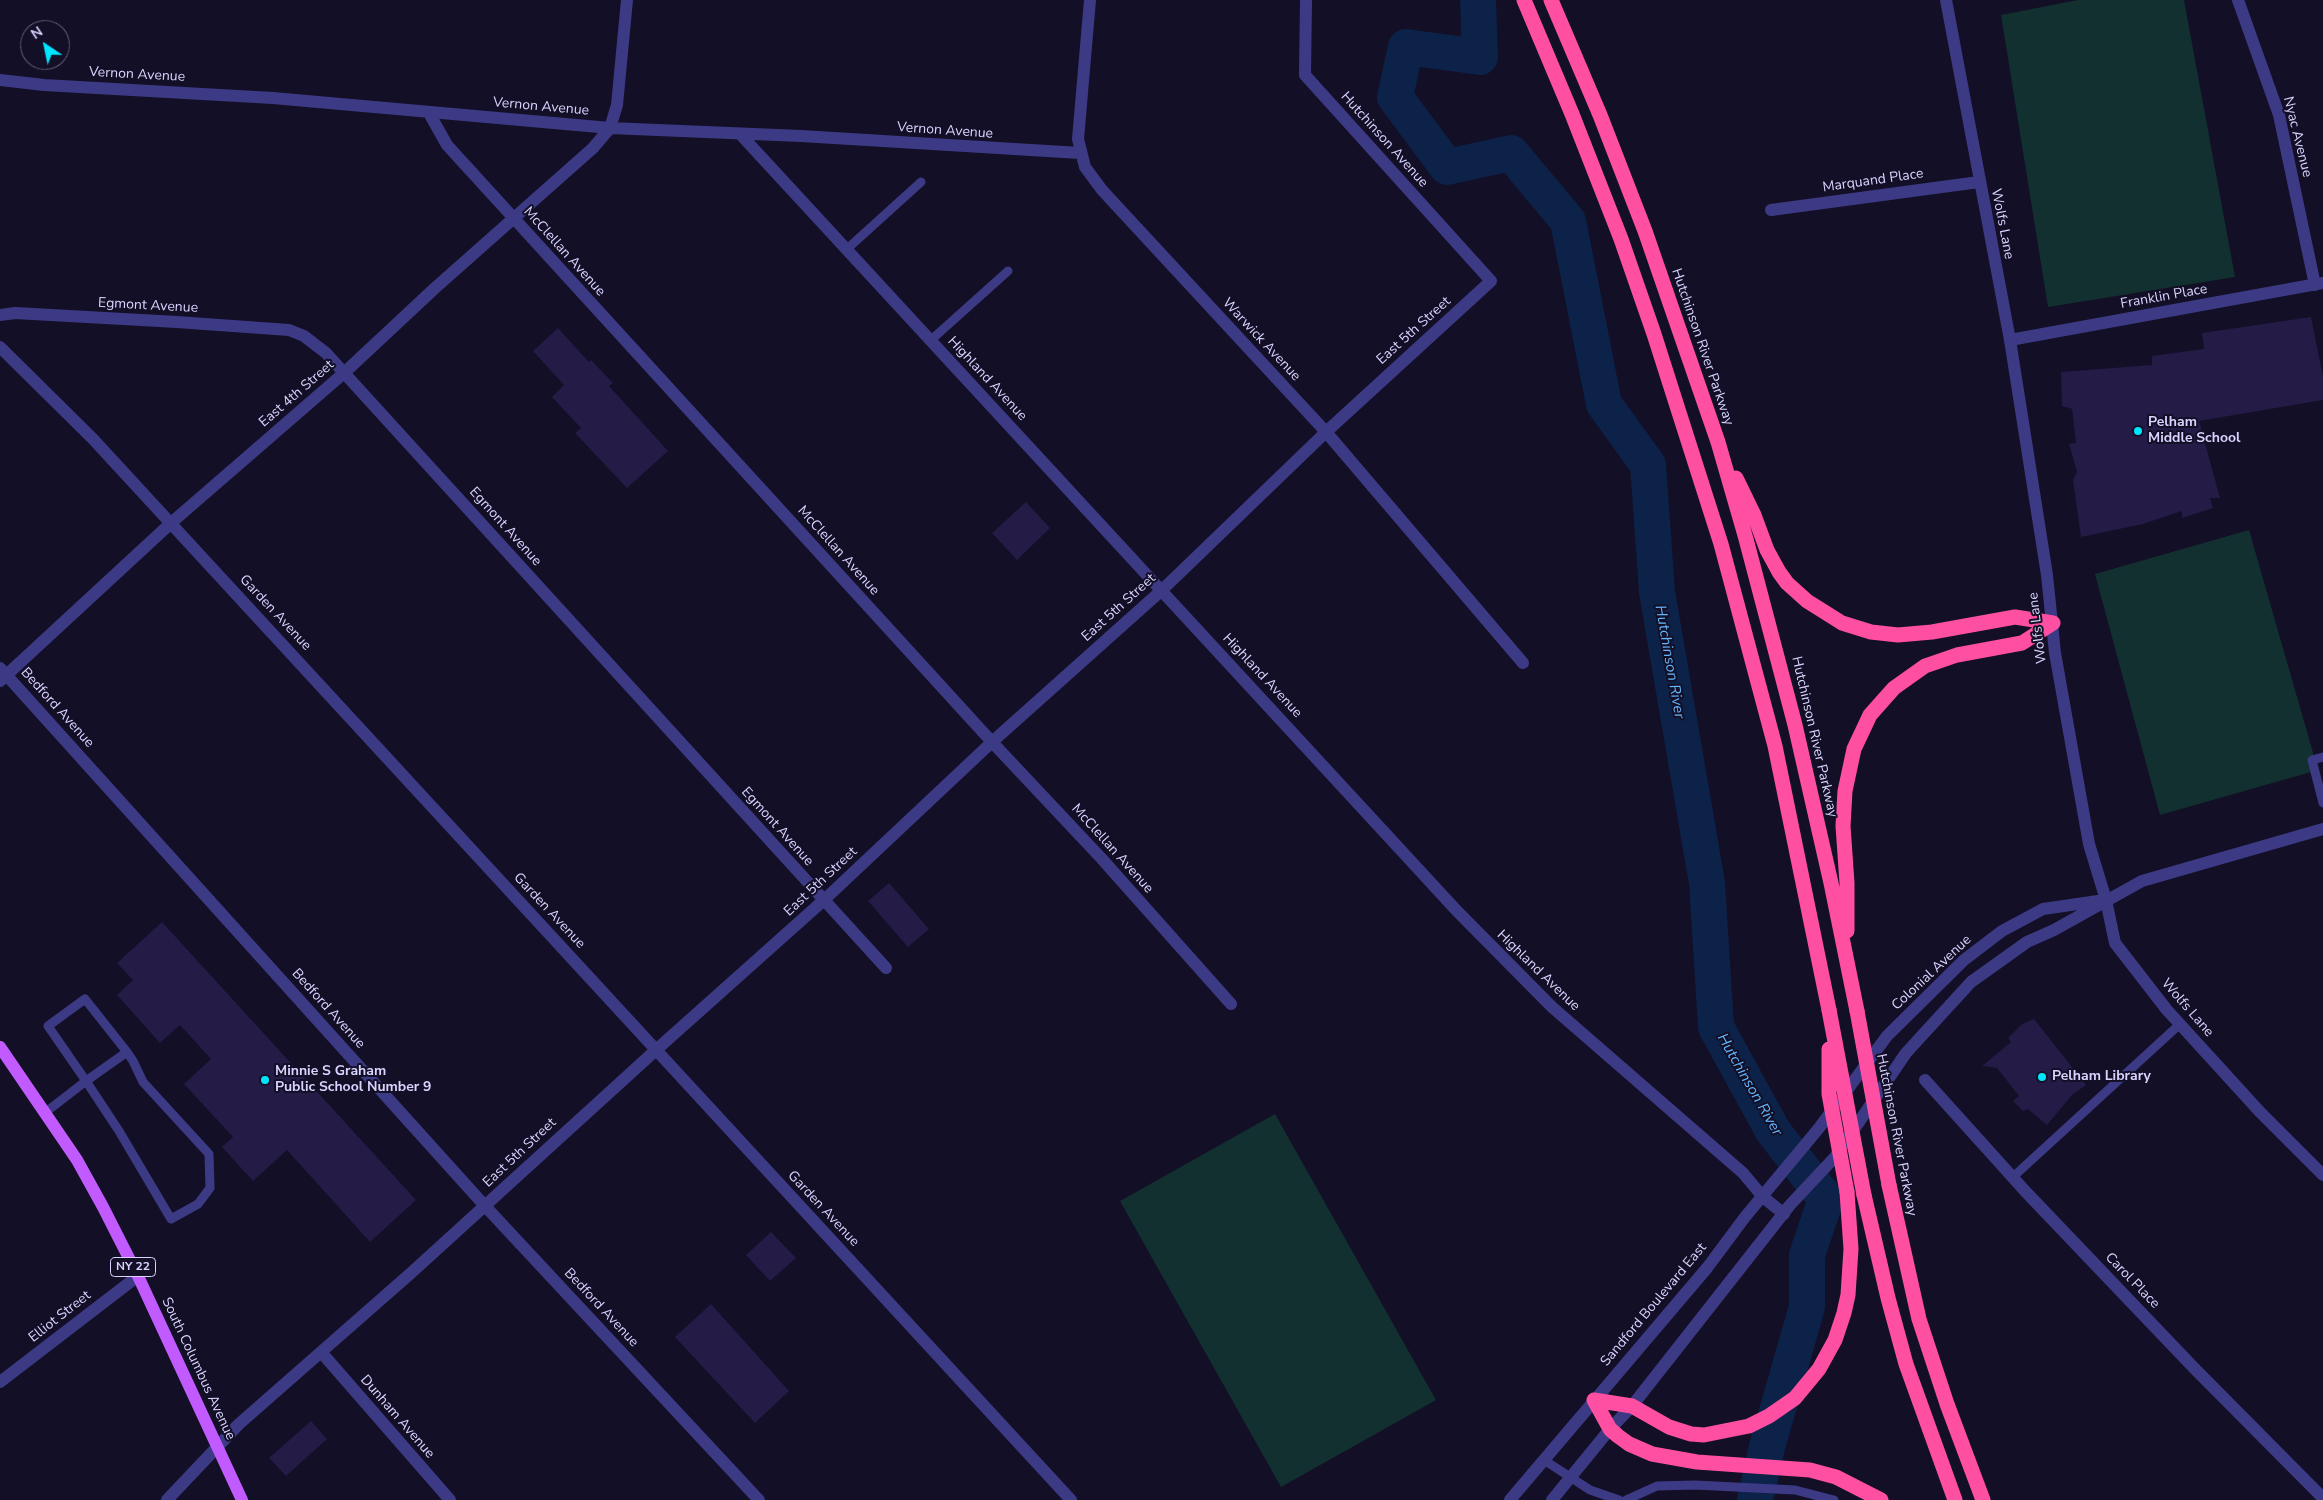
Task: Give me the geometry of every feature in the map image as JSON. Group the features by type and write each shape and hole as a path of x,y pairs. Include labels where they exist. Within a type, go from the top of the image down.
{"highway":[{"path":"1524,0 1578,128 1624,247 1654,334 1721,544 1775,746 1829,1010 1864,1195 1888,1298 1906,1364 1955,1500"},
{"name":"Hutchinson River Parkway","path":"1551,0 1600,115 1645,231 1718,442 1746,538 1795,725 1831,882 1889,1185 1919,1320 1946,1404 1983,1500"},
{"path":"1718,442 1754,515 1775,567 1799,595 1831,617 1861,630 1898,635 1932,632 2015,617 2053,624"},
{"path":"1848,968 1847,883 1843,826 1845,791 1854,749 1870,716 1894,688 1925,666 1957,655 2022,643 2053,624"},
{"path":"1594,1400 1632,1406 1669,1427 1691,1434 1704,1435 1733,1431 1769,1416 1795,1398 1819,1369 1835,1340 1848,1295 1852,1249 1847,1192 1830,1094 1829,1010"},
{"path":"1594,1400 1610,1429 1629,1444 1644,1451 1669,1458 1697,1462 1795,1468 1836,1477 1881,1500"}],"main road":[{"name":"South Columbus Avenue","path":"0,1046 78,1160 138,1276 242,1500"}],"street":[{"path":"610,128 618,105 627,0"},
{"name":"Warwick Avenue","path":"1090,0 1078,139 1085,167 1102,190 1326,432 1523,663"},
{"name":"Hutchinson Avenue","path":"1306,0 1305,75 1491,281"},
{"name":"Wolfs Lane","path":"1946,0 2010,340 2053,624 2055,653 2089,844 2106,900 2115,943 2180,1024 2260,1112 2323,1175"},
{"name":"Nyac Avenue","path":"2238,0 2279,115 2319,284"},
{"name":"Vernon Avenue","path":"0,80 44,85 273,98 610,128 800,136 1080,153"},
{"name":"McClellan Avenue","path":"429,113 447,145 1102,860 1231,1004"},
{"name":"East 4th Street","path":"2,674 171,522 344,373 435,288 593,148 610,128"},
{"name":"Highland Avenue","path":"741,135 1458,911 1552,1008 1743,1173 1763,1197 1787,1209"},
{"name":"Marquand Place","path":"1771,210 1979,182"},
{"name":"East 5th Street","path":"167,1500 216,1446 824,900 992,742 1162,590 1326,432 1491,281"},
{"name":"Franklin Place","path":"2010,340 2319,284"},
{"name":"Egmont Avenue","path":"0,315 15,313 289,330 304,336 326,353 886,968"},
{"name":"Garden Avenue","path":"0,348 93,439 171,522 1070,1500"},
{"name":"Bedford Avenue","path":"2,674 485,1206 759,1500"},
{"name":"Colonial Avenue","path":"1787,1209 1835,1156 1906,1053 1971,982 2027,942 2054,930 2142,881 2323,829"},
{"name":"Colonial Avenue","path":"1819,1128 1887,1036 1964,960 2002,931 2043,909 2106,900"},
{"name":"Carol Place","path":"1925,1080 2014,1176 2025,1191 2194,1368 2323,1498"},
{"name":"Sandford Boulevard East","path":"1510,1500 1707,1268 1745,1217 1819,1128"},
{"path":"1552,1500 1610,1429 1632,1406 1787,1209"},
{"name":"Elliot Street","path":"0,1382 138,1276"},
{"name":"Dunham Avenue","path":"321,1352 450,1500"}],"lane":[{"path":"847,249 921,182"},
{"path":"931,340 1008,271"},
{"path":"2323,757 2312,760 2323,803"},
{"path":"86,999 127,1052 143,1082 209,1154 210,1188 198,1204 172,1219 119,1131 86,1081 48,1026 86,999"},
{"path":"2014,1176 2180,1024"},
{"path":"46,1112 127,1052"},
{"path":"1544,1460 1590,1490 1618,1500"},
{"path":"1626,1500 1657,1486 1695,1485 1795,1490 1834,1500"}],"green space":[{"path":"2078,0 2184,0 2235,277 2048,307 2001,15"},
{"path":"2249,530 2318,770 2160,815 2095,574"},
{"path":"1275,1114 1436,1400 1281,1487 1120,1201"}],"building":[{"name":"Pelham Middle School","path":"2311,317 2323,377 2323,400 2199,421 2220,498 2210,498 2213,508 2182,518 2182,511 2143,524 2081,537 2073,480 2077,472 2069,444 2076,443 2072,409 2062,406 2061,372 2152,365 2152,356 2204,349 2202,333"},
{"path":"558,328 589,362 591,360 613,383 609,386 668,451 627,488 575,433 581,428 552,397 564,385 533,351"},
{"path":"1026,502 1050,528 1017,560 992,533"},
{"path":"889,883 929,929 908,947 868,901"},
{"path":"162,922 416,1200 370,1242 287,1150 253,1181 222,1147 233,1137 184,1084 211,1059 180,1025 160,1043 117,995 133,980 117,963"},
{"name":"Pelham Library","path":"2034,1019 2086,1085 2072,1095 2047,1125 2028,1109 2023,1111 2013,1101 2019,1096 1997,1068 1982,1066 2011,1042 2008,1038 2022,1024"},
{"path":"771,1232 796,1258 770,1281 746,1255"},
{"path":"711,1304 789,1391 755,1423 675,1337"},
{"path":"311,1421 327,1439 286,1476 269,1458"}],"waterway":[{"name":"Hutchinson River","path":"1478,0 1480,57 1406,47 1395,97 1447,167 1511,153 1568,221 1604,404 1648,465 1657,592 1707,883 1716,1027 1773,1131 1826,1199 1807,1255 1807,1307 1767,1447 1755,1500"}],"place":[{"name":"Pelham Middle School","path":"2138,431"},
{"name":"Pelham Library","path":"2042,1077"},
{"name":"Minnie S Graham Public School Number 9","path":"265,1080"}]}
